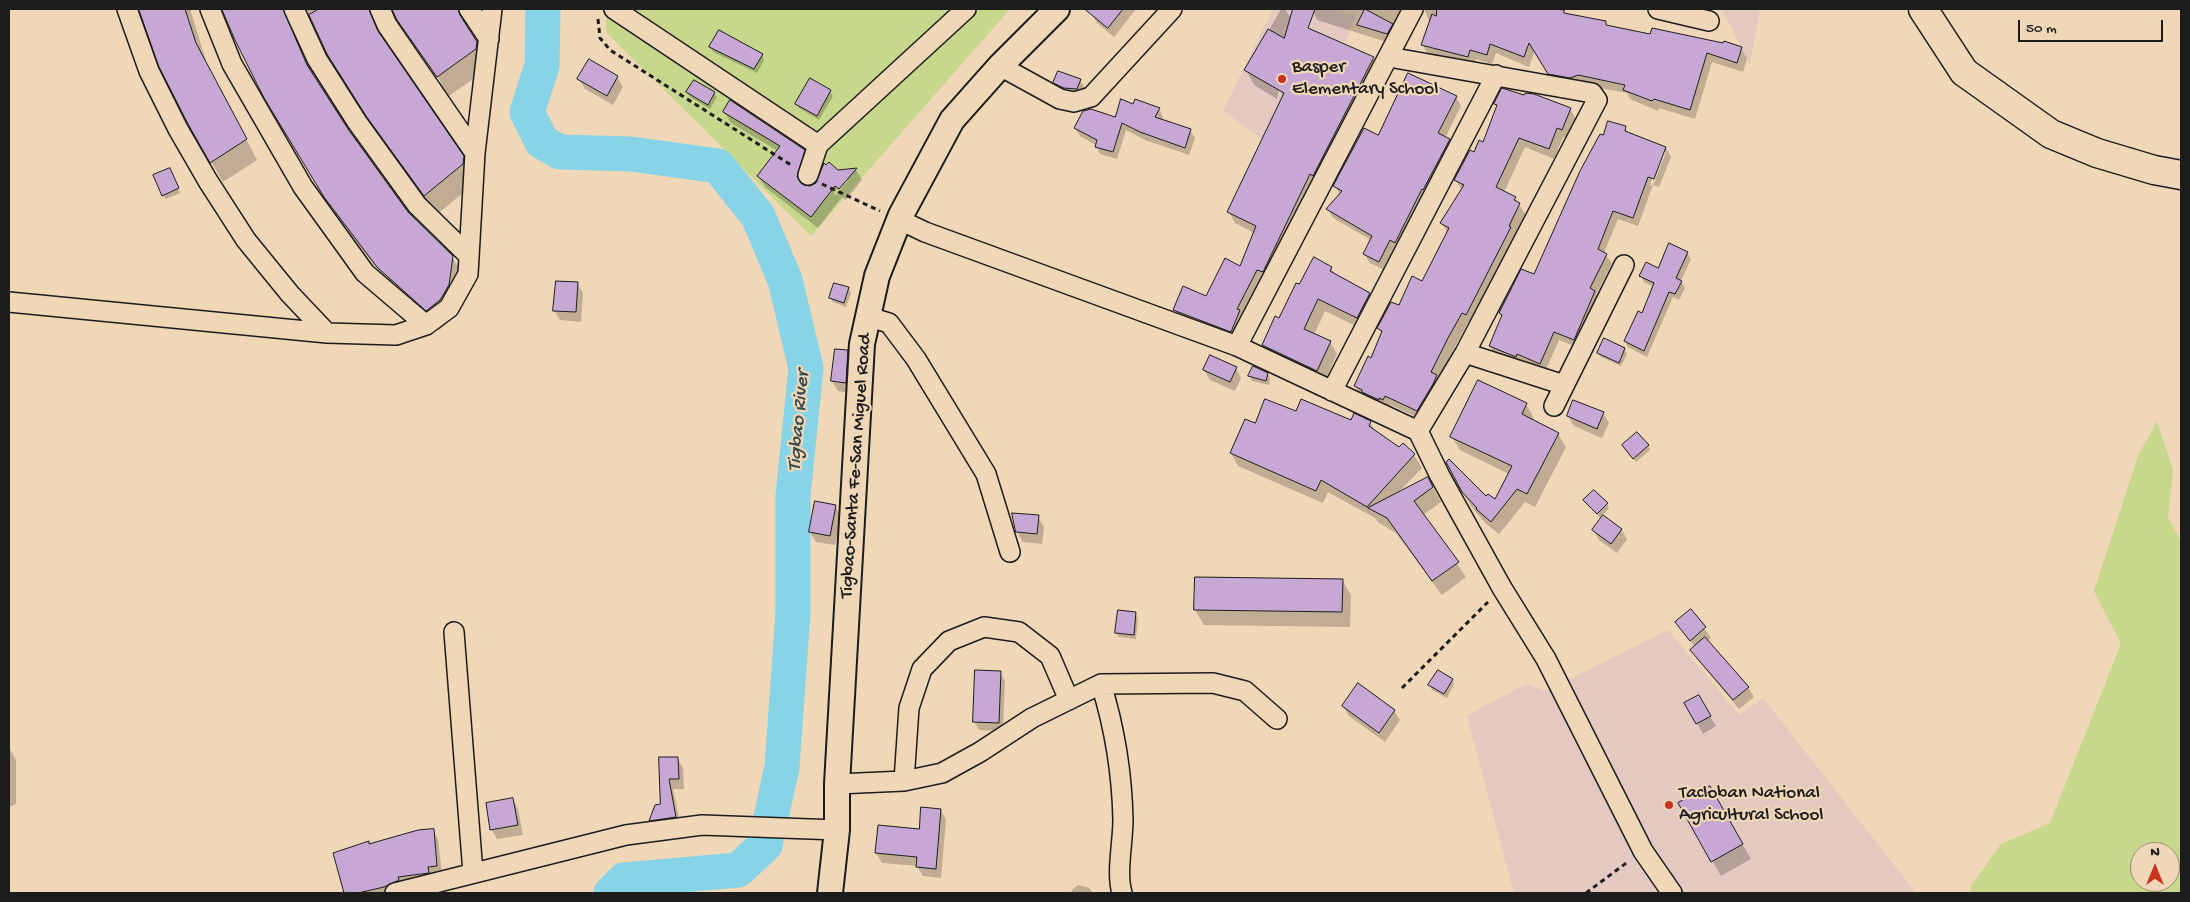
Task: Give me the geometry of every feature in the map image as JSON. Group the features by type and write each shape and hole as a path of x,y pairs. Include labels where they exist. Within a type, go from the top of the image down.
{"highway":[{"path":"1923,9 1964,72 2051,134 2097,153 2154,170 2181,175"}],"main road":[{"name":"Tigbao-Santa Fe-San Miguel Road","path":"830,893 837,830 837,784 862,344 877,276 900,220 952,120 1000,66 1057,9"}],"street":[{"path":"127,9 149,71 178,129 208,181 246,240 290,294 327,333"},
{"path":"210,9 232,64 303,187 365,273 426,325"},
{"path":"294,9 317,59 357,122 417,204 468,255"},
{"path":"380,9 387,25 475,154"},
{"path":"469,9 489,39"},
{"path":"9,302 327,333 396,335 426,325 449,308 468,274 475,154 492,9"},
{"path":"808,175 818,146 966,9"},
{"path":"1000,66 1060,99 1074,102 1091,97 1172,9"},
{"path":"1237,346 1413,9"},
{"path":"1658,9 1709,21"},
{"path":"606,14 818,146"},
{"path":"1389,57 1592,93 1597,100 1464,353 1418,431"},
{"path":"1332,391 1496,75"},
{"path":"900,220 925,232 1237,346 1418,431 1440,476 1502,588 1546,659 1643,851 1672,893"},
{"path":"1554,406 1624,265"},
{"path":"868,317 889,323 895,330 916,359 986,474 1010,552"},
{"path":"1464,353 1564,385"},
{"path":"904,781 909,708 922,669 949,641 984,627 1019,632 1050,656 1069,700"},
{"path":"454,632 472,873"},
{"path":"837,784 904,781 942,773 980,752 1032,718 1101,684 1151,682 1213,683 1245,691 1277,719"},
{"path":"1101,684 1112,720 1122,783 1123,837 1120,885 1122,893"},
{"path":"395,893 626,835 702,825 837,830"}],"path":[{"path":"606,14 600,38 610,50 830,190 900,220"},
{"path":"1402,688 1502,588"},
{"path":"1586,893 1643,851"}],"shaded area":[{"name":"Basper Elementary School","path":"1273,9 1329,9 1356,15 1343,47 1286,156 1223,111"},
{"path":"1722,9 1760,9 1750,65"},
{"name":"Tacloban National Agricultural School","path":"1668,630 1739,715 1763,698 1916,893 1514,893 1467,716 1525,684 1547,691"}],"green space":[{"path":"606,9 1010,9 811,236 606,32"},
{"path":"2157,421 2173,470 2168,518 2181,541 2181,893 1970,893 1971,886 2001,844 2050,823 2121,644 2094,591 2138,456"}],"building":[{"path":"139,9 185,9 196,43 247,139 210,163 159,67"},
{"path":"222,9 283,9 307,65 348,129 408,212 453,256 449,285 440,300 426,311 377,267 324,197 264,98"},
{"path":"319,9 369,9 378,31 464,156 463,164 424,196 366,116 327,54 309,15"},
{"path":"392,9 458,9 477,42 476,49 437,77 397,20"},
{"path":"1085,9 1123,9 1108,28"},
{"path":"1293,9 1315,9 1308,28 1374,57 1313,176 1310,174 1263,272 1257,270 1237,309 1240,310 1231,332 1173,310 1183,286 1206,296 1225,258 1240,266 1256,226 1227,212 1284,93 1244,70 1268,29 1284,38"},
{"path":"1365,9 1393,24 1387,34 1357,25"},
{"path":"1437,9 1556,9 1564,10 1564,13 1606,21 1606,25 1650,34 1652,28 1723,43 1724,41 1742,47 1737,63 1707,53 1690,110 1654,99 1652,101 1623,90 1625,85 1578,75 1570,78 1548,74 1529,43 1524,57 1490,44 1487,55 1470,50 1468,57 1421,45 1432,14 1436,16"},
{"path":"719,30 763,54 754,69 709,47"},
{"path":"589,59 618,76 607,96 577,79"},
{"path":"1058,71 1081,79 1077,89 1064,88 1053,83"},
{"path":"1408,73 1457,96 1438,133 1450,139 1395,243 1390,240 1379,262 1363,254 1372,236 1326,209 1342,191 1333,186 1364,128 1378,135"},
{"path":"810,78 831,90 817,116 795,104"},
{"path":"694,80 715,92 708,105 686,92"},
{"path":"1502,88 1524,95 1525,93 1534,94 1571,108 1562,130 1557,128 1549,149 1519,138 1496,187 1516,197 1514,200 1520,203 1509,226 1511,227 1466,315 1462,313 1431,372 1437,375 1417,411 1385,396 1383,400 1379,398 1379,400 1354,386 1368,356 1371,358 1382,331 1377,328 1391,302 1399,305 1412,276 1422,281 1449,228 1440,223 1464,185 1454,180 1470,150 1474,152 1479,140 1483,142 1497,105 1494,104"},
{"path":"1121,99 1133,104 1135,99 1160,108 1155,117 1191,129 1185,148 1140,132 1122,123 1113,152 1095,147 1097,140 1074,128 1083,111 1091,109 1115,117"},
{"path":"730,100 805,150 797,177 804,185 810,186 816,183 824,163 826,165 829,162 838,170 857,168 839,189 835,186 811,217 757,176 780,146 723,112"},
{"path":"1608,121 1626,126 1625,131 1666,147 1654,179 1648,177 1633,218 1613,211 1598,249 1607,254 1590,288 1595,291 1574,340 1554,332 1540,364 1517,354 1516,357 1489,346 1502,315 1499,313 1521,269 1534,274 1580,171 1600,134 1603,135"},
{"path":"170,168 179,188 162,196 153,175"},
{"path":"1669,243 1688,252 1676,278 1682,281 1675,294 1669,292 1644,351 1624,341 1638,311 1642,313 1654,283 1639,276 1646,262 1658,268"},
{"path":"1314,257 1332,267 1330,271 1370,293 1357,318 1318,299 1304,329 1331,341 1317,371 1262,345 1275,316 1279,318 1296,283 1299,284"},
{"path":"556,281 578,282 576,312 553,311"},
{"path":"834,283 849,287 844,303 829,298"},
{"path":"1604,338 1625,348 1619,363 1597,353"},
{"path":"835,349 848,350 846,383 831,381"},
{"path":"1210,355 1237,367 1230,382 1203,370"},
{"path":"1253,366 1268,373 1266,381 1248,376"},
{"path":"1478,380 1527,403 1522,414 1559,433 1527,494 1517,489 1491,522 1476,509 1462,492 1446,462 1449,459 1486,496 1488,494 1495,499 1512,466 1450,437"},
{"path":"1265,399 1296,411 1301,399 1351,420 1354,413 1371,421 1369,426 1399,447 1403,443 1415,454 1367,507 1321,480 1316,491 1230,453 1245,419 1255,423"},
{"path":"1573,400 1604,412 1597,429 1567,416"},
{"path":"1637,432 1649,445 1633,459 1622,445"},
{"path":"1428,477 1433,487 1414,501 1459,562 1432,581 1387,518 1368,508"},
{"path":"1594,490 1608,503 1597,514 1583,500"},
{"path":"815,501 836,505 830,536 809,532"},
{"path":"1012,513 1039,515 1037,534 1016,532"},
{"path":"1603,515 1622,529 1611,544 1592,530"},
{"path":"1195,577 1343,579 1342,612 1194,610"},
{"path":"1691,609 1706,627 1690,641 1675,622"},
{"path":"1118,610 1136,612 1134,635 1115,633"},
{"path":"1705,637 1749,687 1733,700 1690,650"},
{"path":"975,670 1001,671 999,723 973,722"},
{"path":"1438,670 1453,679 1444,694 1428,685"},
{"path":"1358,683 1395,710 1379,733 1342,706"},
{"path":"1699,695 1711,716 1696,724 1684,703"},
{"path":"659,757 678,757 679,779 669,779 676,817 649,821 655,805 660,804"},
{"path":"1710,786 1743,844 1711,862 1678,803"},
{"path":"513,798 518,825 490,830 486,803"},
{"path":"921,807 941,809 936,869 916,867 917,857 875,853 878,825 919,829"},
{"path":"434,829 437,866 428,867 429,873 398,877 399,880 384,887 358,893 344,893 333,853 369,841 369,844 418,830"}],"waterway":[{"name":"Tigbao River","path":"543,9 542,66 527,112 542,142 560,152 631,154 718,166 758,216 785,280 806,368 793,495 793,613 782,767 765,845 738,870 624,880 611,893"}],"place":[{"name":"Basper Elementary School","path":"1282,79"},
{"name":"Tacloban National Agricultural School","path":"1669,805"}]}
